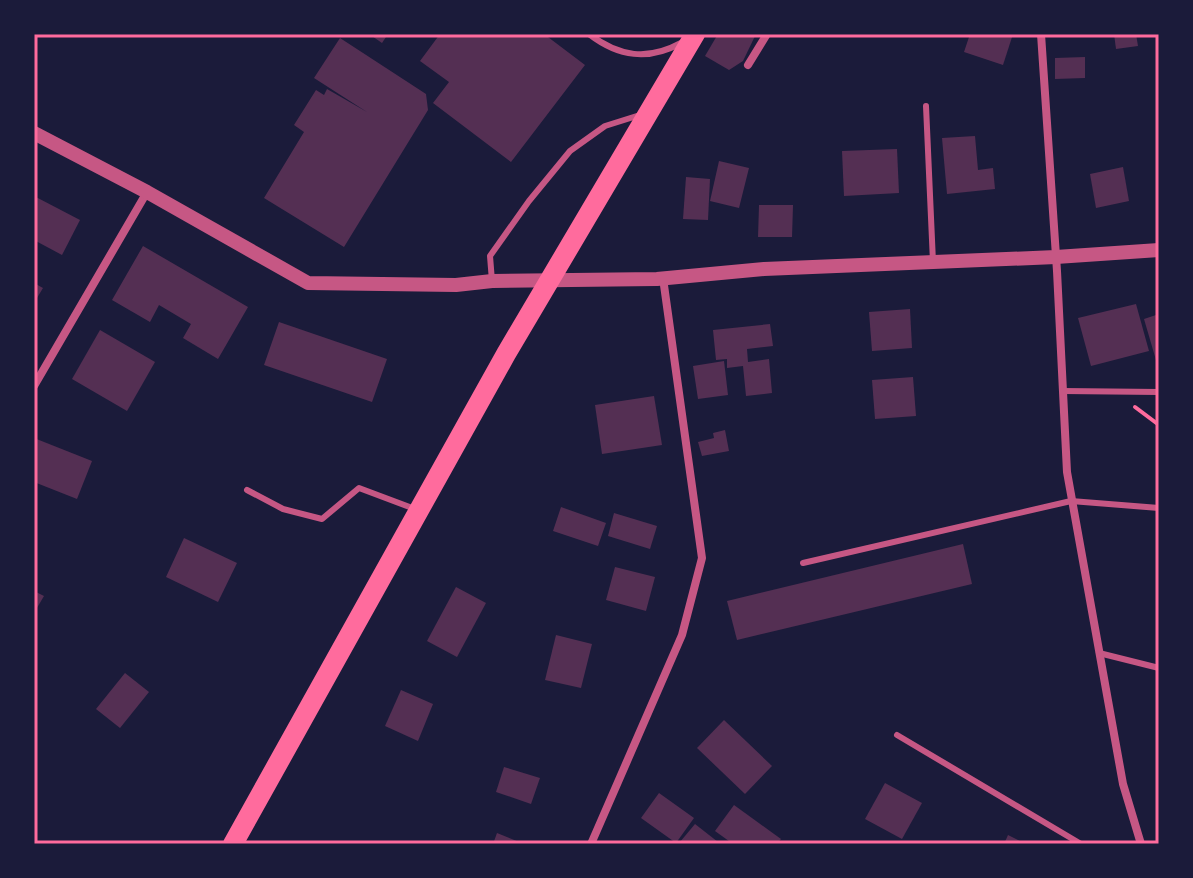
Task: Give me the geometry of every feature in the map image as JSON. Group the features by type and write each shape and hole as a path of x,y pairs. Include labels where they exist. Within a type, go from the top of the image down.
{"main road":[{"path":"233,844 548,281 694,36"}],"street":[{"path":"748,65 767,34"},
{"path":"1041,34 1067,472 1123,784 1141,844"},
{"path":"34,133 147,192 308,283 456,285 492,281 663,278 764,269 1159,250"},
{"path":"34,386 147,192"},
{"path":"591,844 682,635 702,558 663,278"}],"lane":[{"path":"589,34 604,46 622,54 663,53 694,36"},
{"path":"926,106 933,262"},
{"path":"492,281 490,256 570,151 605,126 647,113"},
{"path":"1063,391 1159,392"},
{"path":"247,490 283,509 322,519 359,488 418,510"},
{"path":"803,563 1071,501 1159,508"},
{"path":"1099,653 1159,668"},
{"path":"897,735 1081,844"}],"building":[{"path":"369,34 388,34 382,43"},
{"path":"440,34 544,34 585,65 511,162 433,103 449,82 420,61"},
{"path":"718,34 756,34 743,61 729,70 705,56"},
{"path":"970,34 1013,34 1003,65 964,52"},
{"path":"1114,34 1136,34 1138,46 1116,49"},
{"path":"340,38 426,94 428,110 344,247 264,198 304,132 294,125 316,90 324,95 327,89 367,112 314,78"},
{"path":"1085,57 1085,78 1055,79 1055,58"},
{"path":"975,136 978,170 993,168 995,189 947,194 942,138"},
{"path":"897,149 899,193 844,196 842,151"},
{"path":"719,161 749,168 739,208 710,201"},
{"path":"1123,167 1129,201 1096,208 1090,174"},
{"path":"686,177 710,179 708,220 683,219"},
{"path":"34,196 80,220 62,255 34,240"},
{"path":"759,205 793,205 792,237 758,237"},
{"path":"143,246 248,307 218,359 183,338 191,324 159,305 150,322 112,300"},
{"path":"34,283 43,288 34,303"},
{"path":"1136,304 1149,351 1091,366 1078,318"},
{"path":"910,309 912,348 872,351 869,312"},
{"path":"1159,314 1159,367 1158,367 1144,319"},
{"path":"279,322 387,359 372,402 264,365"},
{"path":"770,324 773,346 747,349 748,362 769,359 772,393 746,396 743,366 727,368 727,359 716,360 713,330"},
{"path":"100,330 155,362 127,411 72,379"},
{"path":"724,361 728,395 698,399 693,366"},
{"path":"913,377 916,416 875,419 872,380"},
{"path":"654,396 662,445 602,454 595,405"},
{"path":"725,430 729,451 702,456 698,442 714,438 713,433"},
{"path":"34,438 92,461 77,499 34,482"},
{"path":"561,507 606,523 598,546 553,531"},
{"path":"614,513 657,526 650,549 608,536"},
{"path":"184,538 237,563 218,602 166,577"},
{"path":"963,544 972,584 737,640 727,601"},
{"path":"615,567 655,577 646,611 606,600"},
{"path":"456,587 486,603 457,657 427,641"},
{"path":"34,591 44,596 34,613"},
{"path":"556,635 592,644 581,688 545,680"},
{"path":"125,673 149,692 120,728 96,709"},
{"path":"401,690 433,704 418,741 385,726"},
{"path":"724,720 772,766 745,794 697,748"},
{"path":"504,767 540,778 531,804 496,792"},
{"path":"885,783 922,803 902,839 865,819"},
{"path":"659,793 694,818 676,843 641,818"},
{"path":"734,805 781,839 777,844 733,844 715,831"},
{"path":"695,824 718,842 680,842"},
{"path":"497,833 524,844 493,844"},
{"path":"1008,835 1026,844 1004,844"}]}
